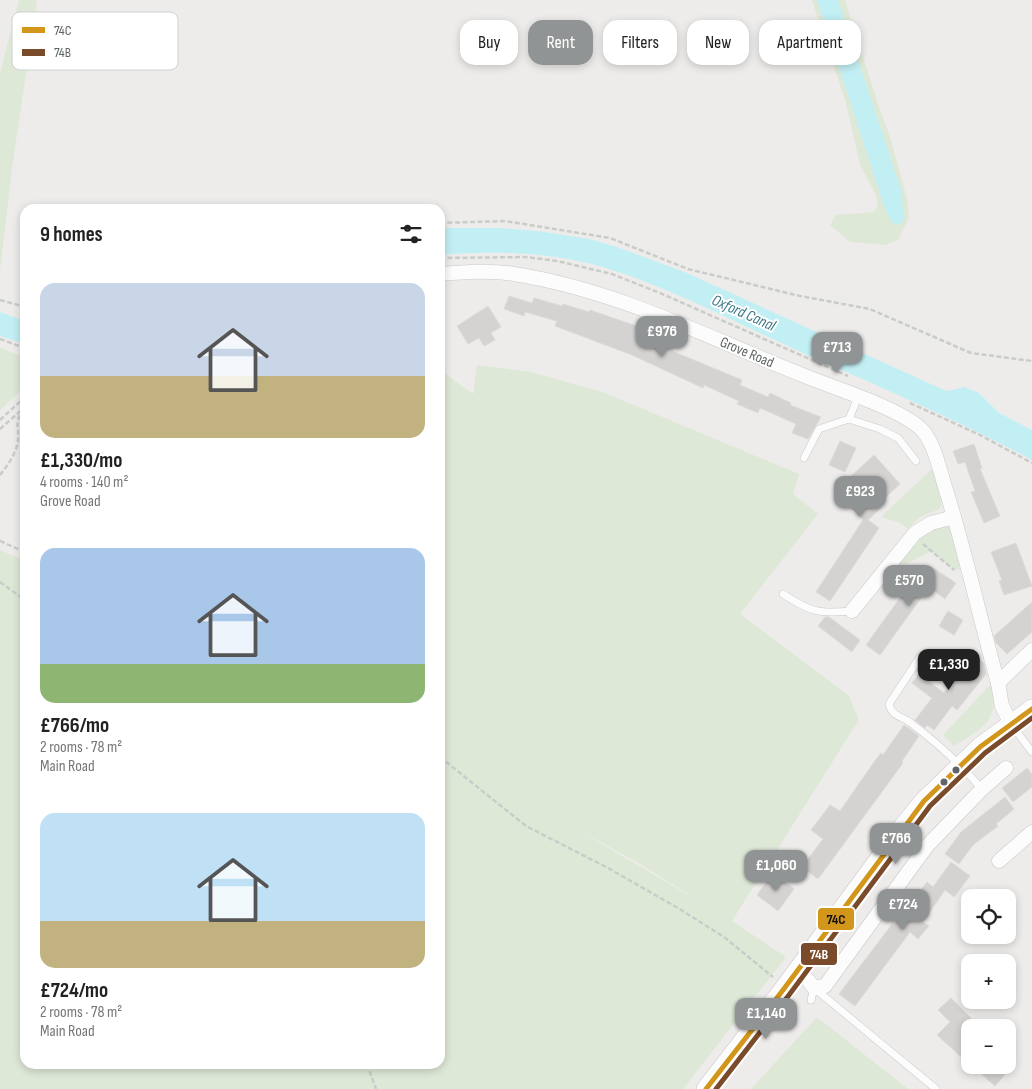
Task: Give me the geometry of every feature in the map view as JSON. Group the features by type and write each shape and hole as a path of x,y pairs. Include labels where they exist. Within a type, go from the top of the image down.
{"main road":[{"path":"706,1089 784,990 902,828 924,801 960,764 1032,709"}],"street":[{"name":"Grove Road","path":"445,274 465,272 513,274 598,293 652,312 858,397 917,424 932,445 954,516 998,683 1002,706 1011,724"},
{"path":"852,611 913,535 931,523 954,516"},
{"path":"998,683 1032,650"},
{"path":"796,972 808,980 813,994 825,986 927,846 982,789 1006,768"},
{"path":"999,861 1032,832"}],"lane":[{"path":"849,419 858,397"},
{"path":"804,458 819,429 849,419 880,429 898,438 916,461"},
{"path":"783,594 806,609 831,613 852,611"},
{"path":"920,657 889,704 890,709 897,716 908,720 936,742 960,764 982,789"},
{"path":"1011,724 1032,752"},
{"path":"813,994 936,1089"}],"path":[{"path":"445,223 505,221 610,238 688,269 800,296 870,309 971,353 1032,361"},
{"path":"0,300 20,306"},
{"path":"0,339 20,346"},
{"path":"0,420 20,401"},
{"path":"0,429 20,412"},
{"path":"0,475 8,464 18,441 16,420 20,414"},
{"path":"913,535 954,570 967,568"},
{"path":"0,541 20,550"},
{"path":"0,582 20,596"},
{"path":"445,761 526,826 608,868 724,936 770,975 784,990"},
{"path":"369,1069 376,1089"}],"green space":[{"path":"19,0 37,0 35,12 16,12"},
{"path":"812,0 845,0 851,20 819,20"},
{"path":"12,27 12,70 27,70 12,168 0,271 0,73"},
{"path":"861,50 890,137 907,199 909,217 898,240 885,245 850,242 830,225 836,215 874,212 878,205 875,193 860,165 846,103 833,65 861,65"},
{"path":"0,348 20,355 20,392 0,410"},
{"path":"477,365 531,372 605,393 799,474 793,494 818,514 740,614 849,696 859,720 732,921 786,957 683,1089 0,1089 0,550 20,559 20,1069 445,1069 445,374 473,394","holes":["573,827 640,864 704,904"]},
{"path":"932,469 942,500 940,509 918,518 909,529 898,522 881,517"},
{"path":"950,525 960,569 954,570 931,551 900,567 898,562 917,533"},
{"path":"990,685 993,686 993,708 986,723 972,735 954,746 943,735"},
{"path":"817,1017 908,1089 751,1089"}],"water":[{"path":"817,0 838,0 845,20 824,20"},
{"path":"838,65 860,65 901,190 904,219 900,224 895,225 889,218"},
{"name":"Oxford Canal","path":"500,228 538,231 590,239 687,273 944,390 948,391 964,387 979,393 999,413 1032,430 1032,460 919,404 637,278 591,264 548,256 505,253 445,255 445,229"},
{"path":"0,312 20,319 20,342 0,336"}],"building":[{"path":"509,296 532,303 534,298 589,312 590,310 648,330 646,336 673,348 672,351 742,380 740,385 768,397 770,393 791,403 790,405 821,417 808,439 792,433 796,424 760,408 758,413 737,404 739,401 704,385 703,388 632,355 555,326 557,321 525,312 524,316 504,309"},
{"path":"488,306 501,327 491,333 495,340 484,346 479,338 468,344 457,326"},
{"path":"840,441 856,448 845,472 829,465"},
{"path":"974,444 982,468 980,469 1000,516 984,523 971,492 975,491 965,462 958,464 953,451"},
{"path":"874,455 900,484 877,505 881,508 868,520 879,528 830,601 816,592 863,520 836,490"},
{"path":"1016,543 1032,586 1004,595 999,581 1002,580 991,552"},
{"path":"930,566 956,583 945,599 929,587 880,655 866,645 910,584 915,588"},
{"path":"1032,602 1032,632 1007,654 996,643 994,636"},
{"path":"948,611 963,620 954,635 939,626"},
{"path":"825,617 829,617 860,640 852,652 818,626"},
{"path":"951,654 968,667 976,657 984,663 986,674 957,710 952,706 934,730 927,725 925,728 915,720 932,698 912,683 919,674 944,693 957,676 943,665"},
{"path":"904,725 919,736 902,761 903,763 818,879 802,867 823,839 811,830 830,805 840,811 874,762 881,753 883,755"},
{"path":"1027,768 1032,774 1032,787 1013,802 1002,788"},
{"path":"1005,797 1014,809 996,824 998,826 973,845 959,864 945,854 961,832"},
{"path":"951,862 970,876 954,897 945,890 923,922 929,926 918,939 910,932 855,1006 839,994 927,882 933,887"},
{"path":"773,873 794,889 778,911 757,895"},
{"path":"951,998 972,1019 961,1019 961,1057 937,1035 950,1022 938,1010"},
{"path":"981,1074 1005,1074 995,1086"}],"transit line":[{"name":"74C","path":"706,1089 783,990 924,801 980,747 1032,709"},
{"name":"74B","path":"716,1089 789,995 930,806 985,753 1032,718"}]}
